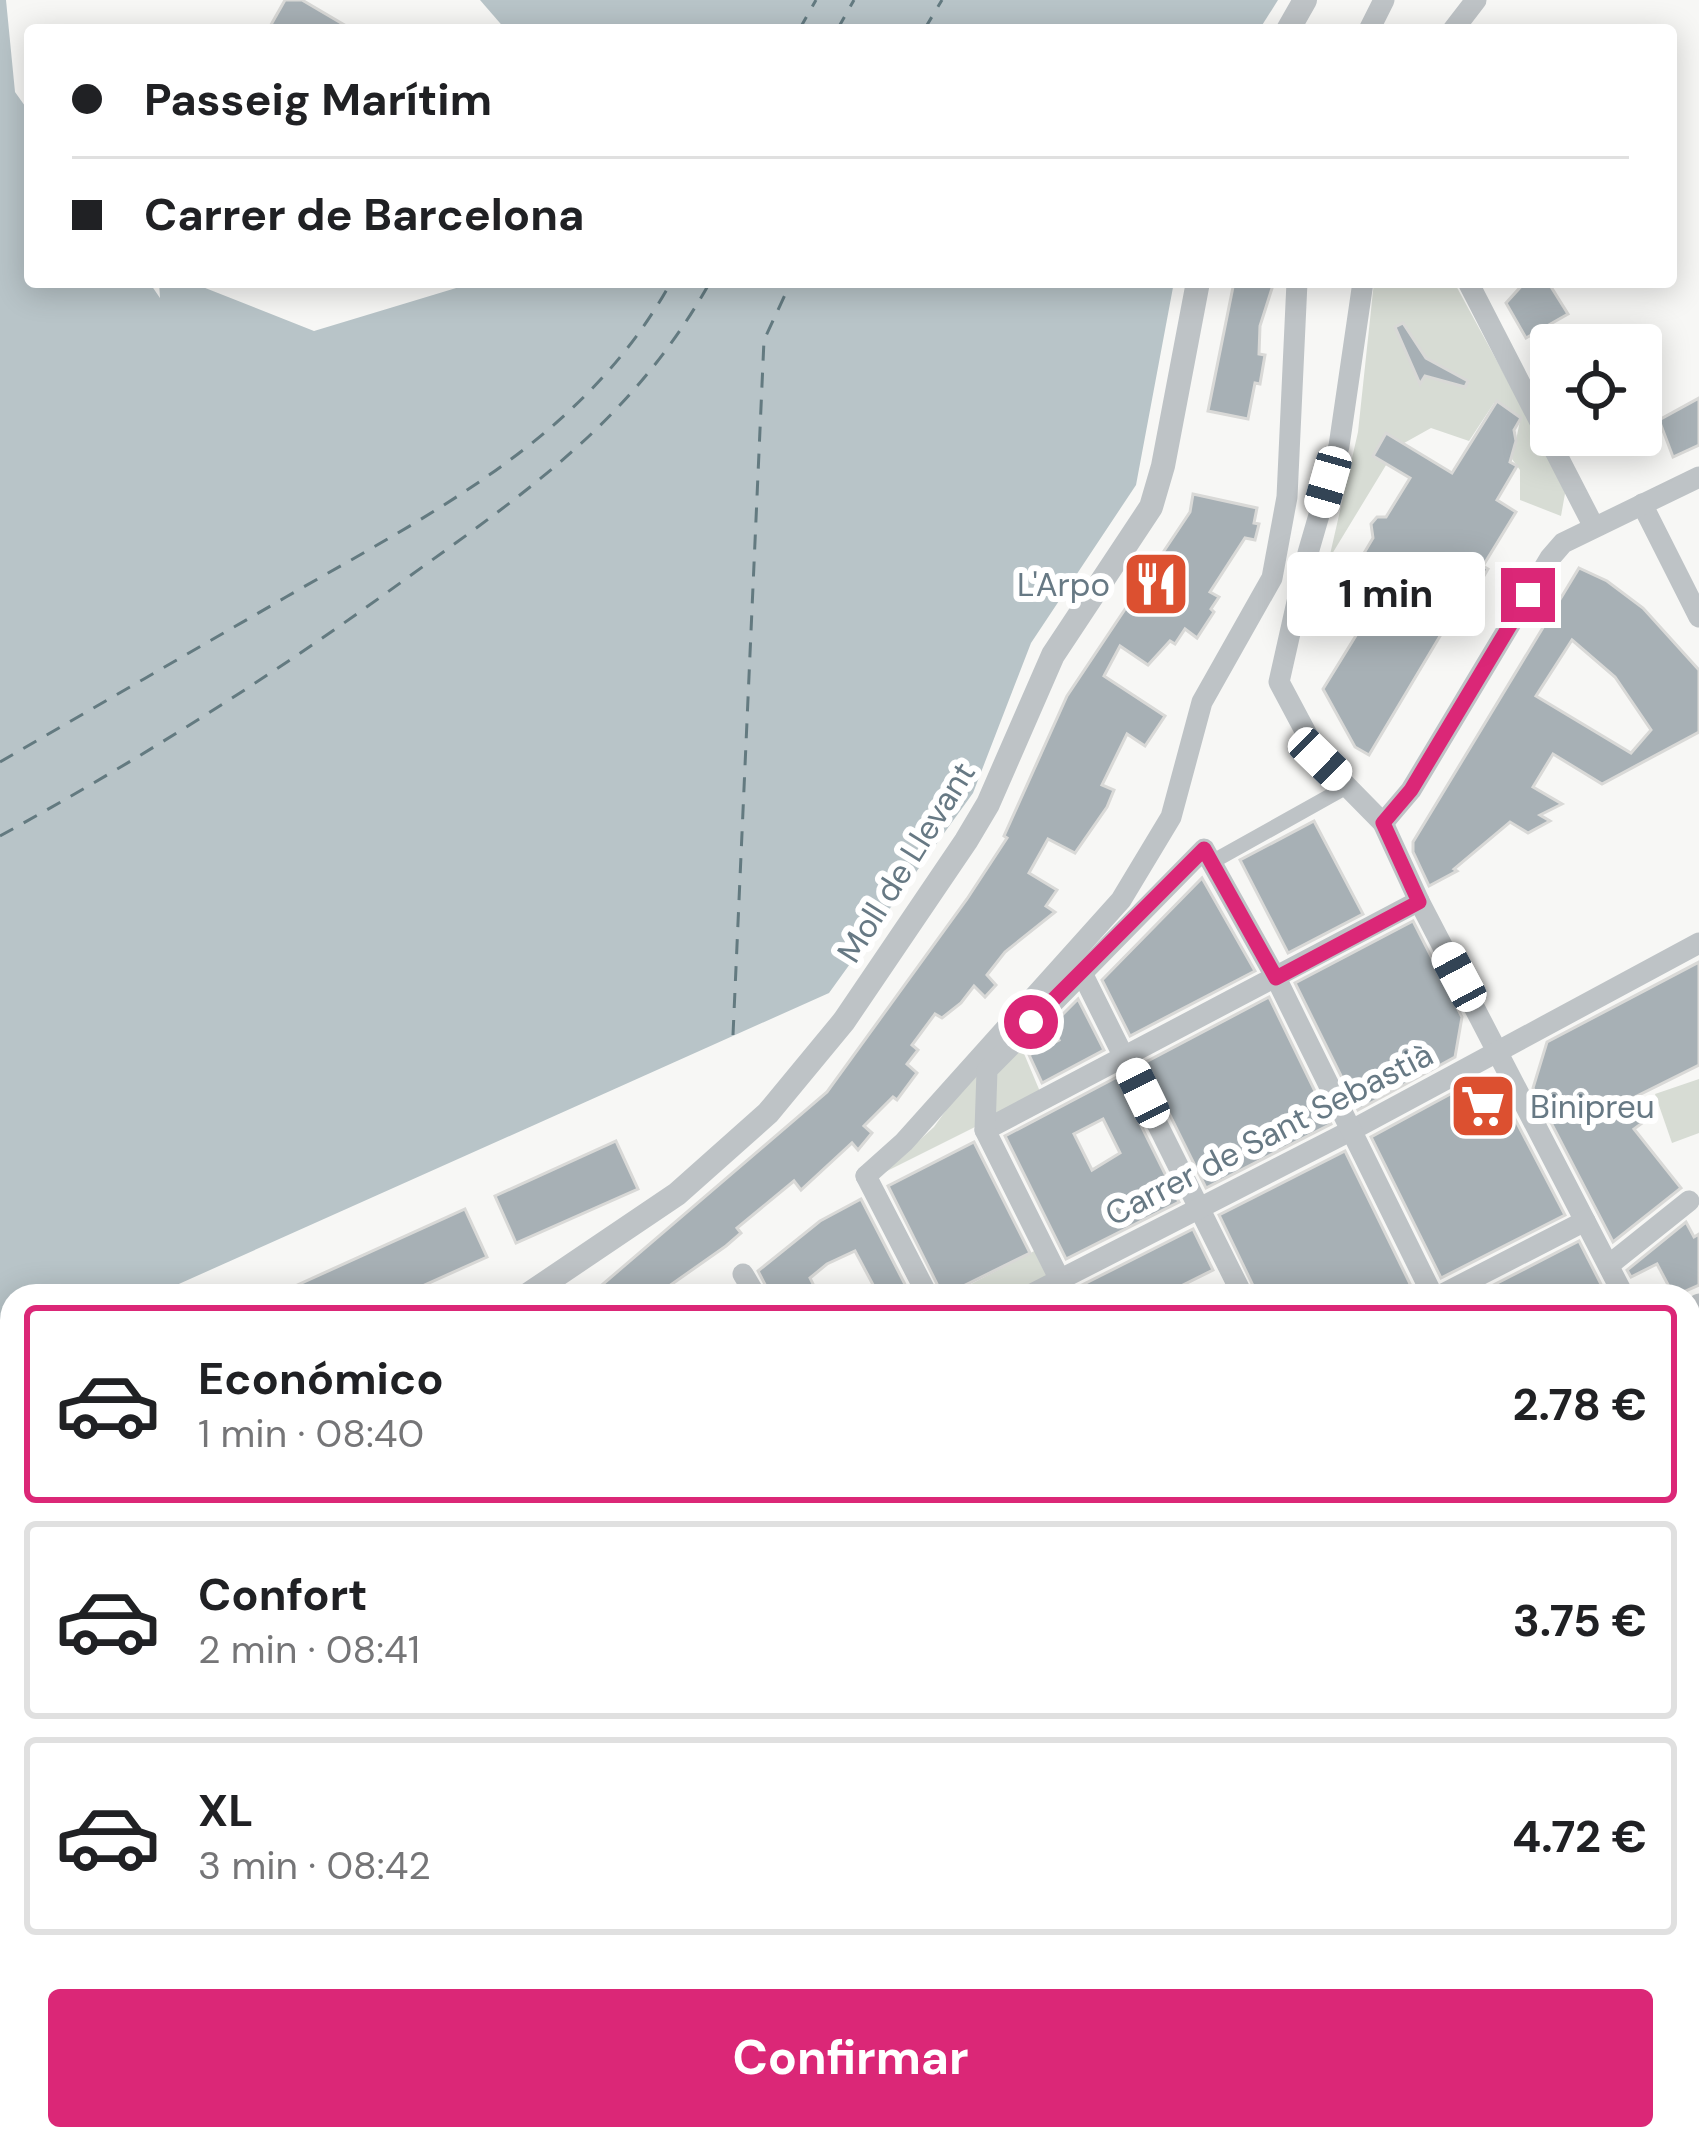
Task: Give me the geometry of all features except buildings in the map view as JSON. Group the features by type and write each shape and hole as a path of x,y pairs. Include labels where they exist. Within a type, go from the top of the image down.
{"street":[{"name":"Moll de Llevant","path":"544,1284 677,1194 768,1113 844,1021 965,841 988,804 1053,655 1150,507 1163,466 1197,288"},
{"path":"921,1284 859,1175 904,1142 1120,900 1171,817 1202,703 1272,578 1287,497 1297,288"},
{"path":"1362,288 1339,446 1308,553 1279,682 1320,759 1383,823 1419,902 1618,1284"},
{"path":"1471,288 1594,527"},
{"path":"1383,823 1411,790 1563,543 1699,477"},
{"path":"1642,504 1699,617"},
{"path":"1062,1284 985,1130 987,1070 1208,855 1348,786"},
{"path":"1208,855 1276,978 1430,1284"},
{"path":"985,1130 1419,902"},
{"name":"Carrer de Sant Sebastià","path":"1071,1284 1199,1208 1699,944"},
{"path":"1082,973 1237,1284"},
{"path":"1609,1265 1689,1201"},
{"path":"1460,1284 1586,1221"},
{"path":"743,1274 749,1284"}],"shaded area":[{"path":"0,0 6,0 15,92 24,105 24,288 153,288 160,298 159,288 205,288 314,331 456,288 1173,288 1136,485 1031,643 973,793 829,993 179,1284 0,1284"},
{"path":"480,0 1278,0 1263,24 501,24"},
{"path":"1373,288 1457,288 1530,422 1530,456 1549,456 1566,488 1561,516 1520,500 1520,470 1512,459 1520,421 1494,403 1469,441 1431,428 1397,447 1329,559 1358,432"},
{"path":"1015,1032 1041,1094 883,1173 934,1127 967,1081"},
{"path":"1699,1079 1699,1133 1672,1143 1655,1094"},
{"path":"1040,1248 1048,1274 1034,1284 971,1284"}],"ferry route":[{"path":"802,24 816,0"},
{"path":"840,24 854,0"},
{"path":"928,24 942,0"},
{"path":"0,762 397,534 502,466 596,385 636,337 667,288"},
{"path":"0,836 259,681 496,513 613,412 648,373 706,288"},
{"path":"733,1035 764,340 788,288"}],"place":[{"name":"L'Arpo","path":"1156,584"},
{"name":"Binipreu","path":"1483,1106"}],"route":[{"path":"1031,1022 1204,849 1276,978 1419,902 1383,823 1411,790 1528,595"}]}
